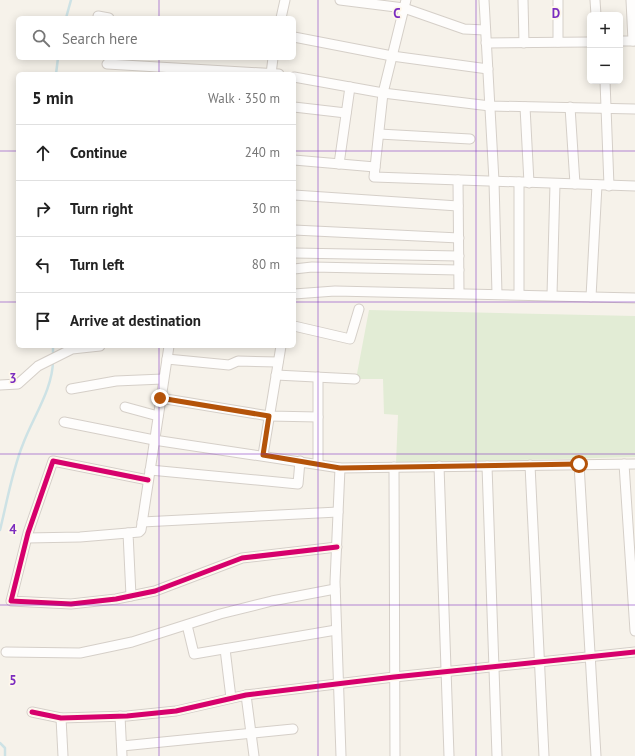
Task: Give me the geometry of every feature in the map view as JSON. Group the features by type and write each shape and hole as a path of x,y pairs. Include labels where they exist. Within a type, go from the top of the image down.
{"street":[{"path":"281,16 285,0"},
{"path":"340,0 405,4 464,29 485,30"},
{"path":"484,0 494,182 497,294"},
{"path":"523,0 524,42"},
{"path":"558,0 558,42"},
{"path":"595,0 596,12"},
{"path":"623,41 634,41 631,0"},
{"path":"405,4 384,93 374,177 635,186"},
{"path":"296,37 392,56 488,69"},
{"path":"486,43 587,42"},
{"path":"273,72 274,60"},
{"path":"107,64 201,72"},
{"path":"296,77 384,93 490,106 635,109"},
{"path":"605,84 609,186"},
{"path":"339,164 350,87"},
{"path":"296,107 346,113"},
{"path":"525,107 529,183"},
{"path":"570,107 575,184"},
{"path":"379,134 470,139"},
{"path":"296,160 375,167"},
{"path":"458,180 459,293"},
{"path":"519,182 519,294"},
{"path":"552,295 555,184"},
{"path":"591,296 597,185"},
{"path":"296,195 458,206"},
{"path":"296,230 459,238"},
{"path":"296,253 459,256"},
{"path":"296,269 312,267 459,270"},
{"path":"296,294 335,291 519,294 635,298"},
{"path":"296,326 350,340 359,309"},
{"path":"0,385 18,384 38,366 72,349 81,348"},
{"path":"27,538 80,538 140,532 169,348"},
{"path":"263,455 281,348"},
{"path":"167,359 229,365 238,361 278,362"},
{"path":"276,375 355,379"},
{"path":"318,377 318,464"},
{"path":"71,389 116,381 163,379"},
{"path":"160,398 269,416 318,417"},
{"path":"125,407 158,416"},
{"path":"64,422 154,440 263,455 340,468 635,464"},
{"path":"300,461 298,484 180,474 149,475 53,461 27,538 11,600 71,604 116,599 155,591 242,558 337,547"},
{"path":"579,464 596,756"},
{"path":"624,464 635,631"},
{"path":"530,465 544,756"},
{"path":"439,466 449,756"},
{"path":"487,466 497,756"},
{"path":"394,467 395,756"},
{"path":"340,468 335,589 341,756"},
{"path":"142,522 338,512"},
{"path":"128,533 131,596"},
{"path":"6,652 80,653 132,642 272,600 335,589"},
{"path":"187,625 194,654 336,630"},
{"path":"224,649 231,698"},
{"path":"32,712 61,718 120,716 176,711 246,695 394,677 635,652"},
{"path":"246,695 254,756"},
{"path":"120,716 122,756"},
{"path":"61,718 63,756"},
{"path":"122,746 251,735 292,729"}],"green space":[{"path":"369,310 635,316 635,457 396,463 398,415 384,414 383,379 356,379"}],"waterway":[{"path":"67,16 71,0"},
{"path":"56,72 58,60"},
{"path":"53,348 53,355"},
{"path":"0,530 19,454 50,382 53,360"},
{"path":"0,743 5,748 5,756"}],"cycle path":[{"path":"148,480 53,461 28,533 11,601 71,604 116,599 155,591 242,558 337,547"},
{"path":"32,712 61,718 127,716 176,711 246,695 394,677 635,652"}],"route":[{"path":"160,398 269,416 263,455 340,468 579,464"}]}
